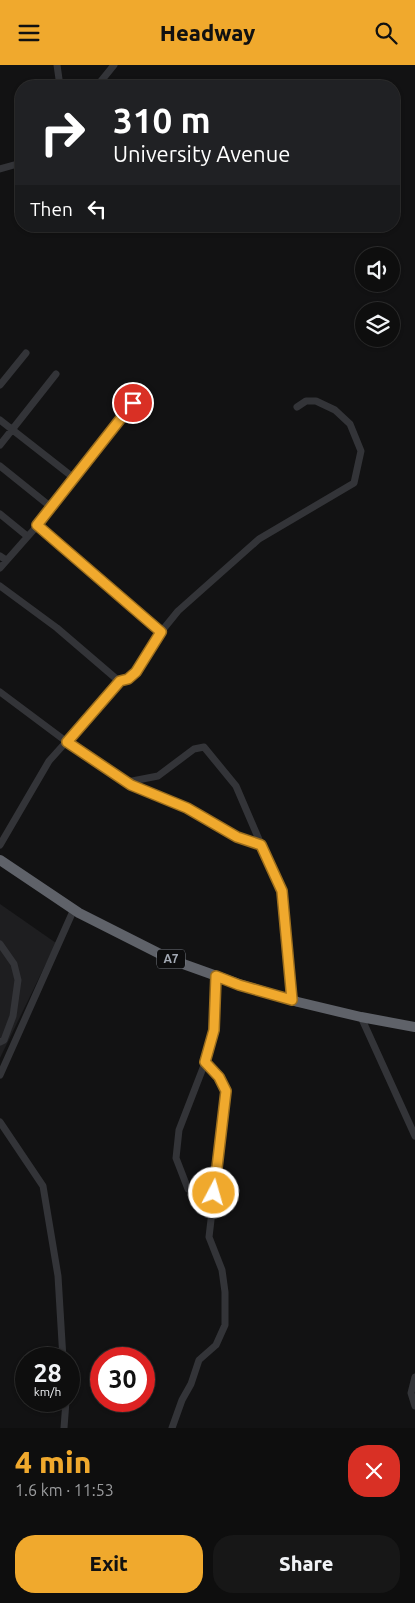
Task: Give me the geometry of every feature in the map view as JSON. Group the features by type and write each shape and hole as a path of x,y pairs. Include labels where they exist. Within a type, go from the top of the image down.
{"highway":[{"name":"A7","path":"0,860 74,909 172,960 239,985 292,1000 361,1017 415,1027"}],"street":[{"path":"57,65 60,80"},
{"path":"102,80 114,65"},
{"path":"0,169 15,165"},
{"path":"0,385 26,353"},
{"path":"0,445 56,374"},
{"path":"0,845 49,761 120,681 128,679 136,672 161,632 178,611 259,539 354,483 361,451 350,424 334,410 316,401 306,401 296,407"},
{"path":"0,568 3,558 37,525 133,403"},
{"path":"0,420 74,478"},
{"path":"0,466 51,507"},
{"path":"0,514 26,536"},
{"path":"37,525 161,632"},
{"path":"0,586 57,627 120,681"},
{"path":"0,692 67,742 127,783 187,808 237,837 261,845"},
{"path":"127,783 158,776 194,749 204,747 236,786 282,891 292,1000"},
{"path":"0,1075 74,909"},
{"path":"0,944 14,964 18,980 13,1016 4,1040 0,1042"},
{"path":"188,1189 176,1157 179,1130 205,1062 214,1030 216,976"},
{"path":"361,1017 415,1136"},
{"path":"172,1428 182,1400 191,1384 198,1360 216,1345 225,1325 225,1292 222,1270 209,1237 226,1091 219,1077 205,1062"},
{"path":"0,1123 43,1186 58,1277 62,1347"},
{"path":"415,1377 411,1393 415,1406"},
{"path":"64,1428 65,1412"}],"shaded area":[{"path":"0,904 56,943 0,1058"}],"route":[{"path":"133,403 37,525 161,632 136,672 128,679 120,681 67,742 131,785 187,808 237,837 261,845 282,891 292,1000 239,985 216,976 214,1030 205,1062 219,1077 226,1091 214,1193"}]}
